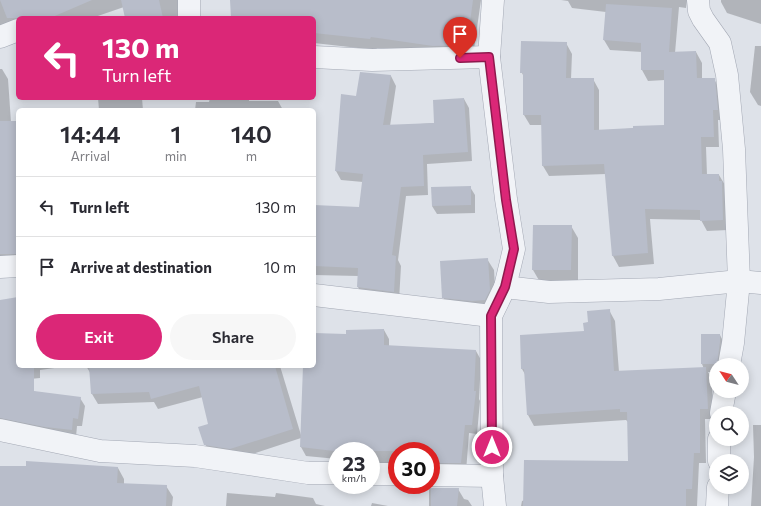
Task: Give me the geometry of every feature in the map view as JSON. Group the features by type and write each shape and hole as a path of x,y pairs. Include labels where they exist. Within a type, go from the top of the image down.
{"street":[{"path":"189,0 189,16"},
{"path":"493,0 489,57 506,200 514,249 505,287 491,316 492,476 495,506"},
{"path":"698,0 699,11 703,19 720,43 727,75 734,149 739,281 730,358"},
{"path":"0,37 16,31"},
{"path":"316,57 372,60 489,57"},
{"path":"0,266 16,266"},
{"path":"505,287 549,292 659,289 739,281 761,283"},
{"path":"316,295 491,316"},
{"path":"0,430 100,451 195,456 308,473 328,473"},
{"path":"440,475 492,476"},
{"path":"717,506 718,494"}],"building":[{"path":"0,0 92,0 55,16 16,16 16,18 7,18"},
{"path":"121,0 159,0 163,16 125,16"},
{"path":"230,0 473,0 467,45 433,46 371,37 370,39 316,33 316,16 231,16"},
{"path":"606,4 672,8 669,52 696,51 697,78 715,78 718,110 713,110 714,137 701,137 702,174 719,174 719,181 722,181 723,220 700,221 700,210 645,209 648,253 612,256 604,164 542,166 541,115 523,115 523,73 520,73 521,41 567,42 566,78 594,78 594,130 633,128 633,126 664,125 664,70 641,70 641,43 603,40"},
{"path":"360,72 391,75 383,125 434,123 433,100 464,98 468,152 423,155 424,186 401,187 392,255 396,256 394,292 357,287 358,268 316,266 316,205 359,207 363,174 335,171 341,94 356,96"},
{"path":"0,121 16,121 16,254 0,254"},
{"path":"471,186 471,205 432,206 431,187"},
{"path":"533,225 572,225 571,270 532,270"},
{"path":"488,258 490,290 485,300 472,301 442,298 440,261"},
{"path":"16,297 16,368 34,368 34,391 81,397 78,419 73,418 72,430 45,427 0,418 0,300"},
{"path":"610,309 614,371 706,367 708,409 700,409 700,453 694,453 692,489 686,489 686,506 523,506 524,460 628,461 627,412 620,412 620,409 527,415 524,369 521,369 520,335 584,331 583,323 588,322 587,311"},
{"path":"384,329 384,345 476,350 474,391 476,391 472,425 465,425 461,463 440,463 440,442 388,442 388,451 380,451 380,442 328,442 328,450 300,447 303,368 316,368 316,333 346,334 346,330"},
{"path":"701,334 720,334 718,358 709,358 709,364 701,364"},
{"path":"89,368 276,368 293,429 230,449 204,445 198,427 208,424 199,386 151,399 149,392 91,394"},
{"path":"26,461 118,467 117,483 167,485 166,506 0,506 0,466 26,466"},
{"path":"440,488 459,488 457,506 431,506 431,494 440,494"}],"route":[{"path":"460,58 489,57 506,200 514,249 505,287 491,316 492,447"}]}
